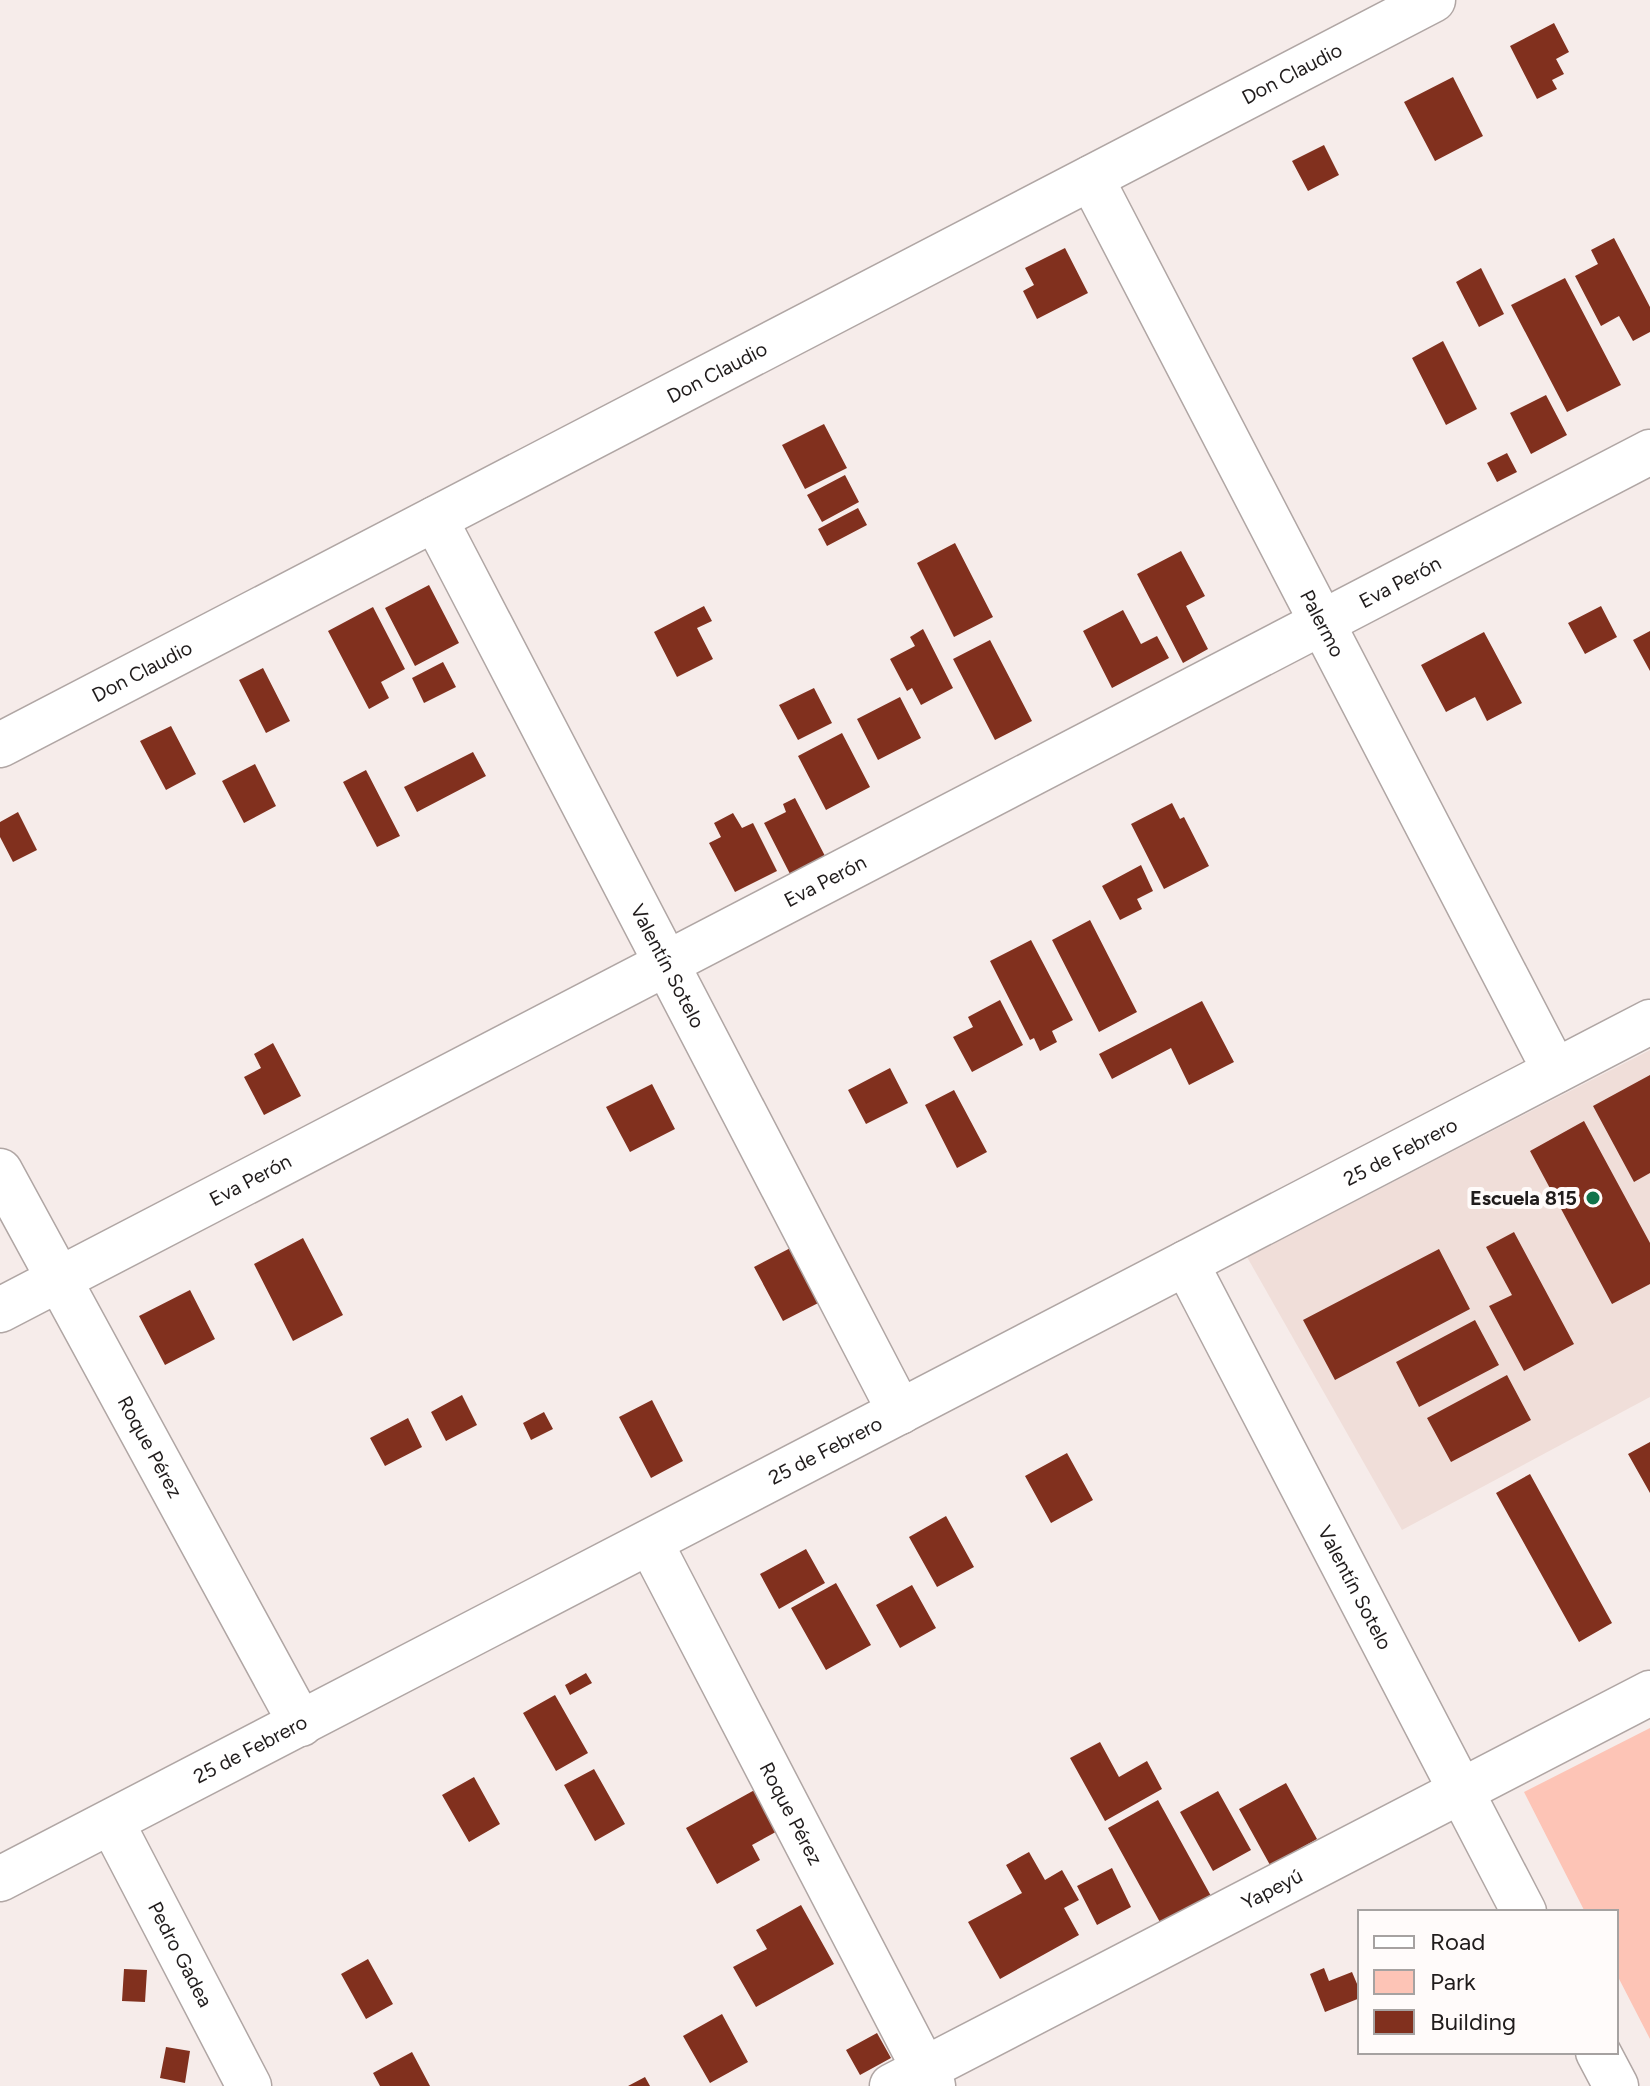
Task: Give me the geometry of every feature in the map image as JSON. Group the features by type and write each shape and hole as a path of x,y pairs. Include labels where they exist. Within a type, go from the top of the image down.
{"street":[{"name":"Don Claudio","path":"0,745 1433,0"},
{"name":"Palermo","path":"1091,178 1555,1071"},
{"name":"Eva Perón","path":"0,1310 1650,452"},
{"name":"Valentín Sotelo","path":"435,519 900,1412"},
{"name":"25 de Febrero","path":"0,1879 1650,1022"},
{"name":"Roque Pérez","path":"0,1171 301,1724"},
{"name":"Valentín Sotelo","path":"1186,1263 1523,1910"},
{"name":"Roque Pérez","path":"650,1542 917,2080"},
{"name":"Yapeyú","path":"917,2080 1650,1693"},
{"name":"Pedro Gadea","path":"112,1823 249,2086"},
{"path":"1599,2054 1616,2086"}],"shaded area":[{"path":"1650,1050 1650,1397 1402,1530 1247,1257"}],"green space":[{"path":"1650,1728 1650,2039 1618,1977 1618,1910 1584,1910 1524,1792"}],"building":[{"path":"1554,23 1569,52 1556,59 1564,74 1552,80 1557,89 1537,99 1510,46"},
{"path":"1453,77 1483,136 1435,161 1404,102"},
{"path":"1324,145 1339,175 1308,191 1292,161"},
{"path":"1614,238 1650,307 1650,332 1633,341 1619,316 1601,326 1575,276 1598,264 1591,250"},
{"path":"1065,248 1088,293 1037,319 1023,291 1034,285 1025,268"},
{"path":"1481,268 1504,314 1479,327 1456,282"},
{"path":"1565,278 1621,385 1567,412 1511,305"},
{"path":"1443,341 1477,409 1446,425 1412,358"},
{"path":"1546,395 1567,435 1531,454 1510,413"},
{"path":"824,424 847,468 805,489 782,445"},
{"path":"1507,453 1517,472 1497,482 1487,463"},
{"path":"845,475 859,502 822,522 807,495"},
{"path":"858,508 867,525 827,546 818,529"},
{"path":"955,543 993,617 954,637 917,563"},
{"path":"1181,551 1205,596 1186,606 1208,649 1183,663 1137,574"},
{"path":"429,585 459,643 415,666 385,608"},
{"path":"704,606 712,621 697,628 713,659 677,677 654,632"},
{"path":"1601,606 1617,637 1585,654 1568,623"},
{"path":"373,607 405,669 381,682 389,698 369,709 328,631"},
{"path":"1123,610 1141,644 1157,636 1169,658 1112,688 1083,631"},
{"path":"923,629 953,688 921,705 912,688 907,691 890,659 915,646 910,637"},
{"path":"1650,631 1650,671 1633,640"},
{"path":"1484,632 1522,703 1487,721 1475,697 1446,712 1421,665"},
{"path":"990,640 1032,721 995,740 953,659"},
{"path":"443,662 456,687 424,703 412,678"},
{"path":"263,668 290,721 266,733 239,680"},
{"path":"814,688 832,723 798,740 779,705"},
{"path":"900,697 921,738 878,760 857,719"},
{"path":"171,726 196,774 166,790 140,741"},
{"path":"842,733 870,787 826,810 798,756"},
{"path":"473,752 486,776 417,812 404,787"},
{"path":"255,764 276,806 244,823 222,781"},
{"path":"366,770 400,836 377,847 343,782"},
{"path":"795,798 825,856 790,874 764,823 786,812 783,804"},
{"path":"1172,803 1180,819 1184,817 1209,866 1164,889 1131,824"},
{"path":"18,812 37,850 13,862 0,837 0,822"},
{"path":"733,813 742,828 753,823 777,871 735,892 709,843 721,837 714,823"},
{"path":"1141,865 1153,891 1137,899 1142,909 1120,920 1102,886"},
{"path":"1090,920 1137,1012 1099,1032 1052,940"},
{"path":"1031,940 1073,1020 1052,1031 1057,1042 1040,1051 1034,1038 1030,1040 990,961"},
{"path":"1000,1000 1023,1045 972,1072 953,1037 973,1027 968,1017"},
{"path":"1202,1001 1234,1062 1189,1085 1171,1048 1112,1079 1099,1054"},
{"path":"273,1043 301,1096 264,1115 244,1077 261,1068 254,1054"},
{"path":"890,1068 908,1103 866,1124 848,1090"},
{"path":"1650,1075 1650,1173 1634,1182 1593,1106"},
{"path":"652,1084 675,1129 630,1152 606,1107"},
{"path":"954,1090 987,1152 957,1168 925,1105"},
{"path":"1584,1121 1650,1243 1650,1284 1612,1304 1530,1151"},
{"path":"1514,1232 1574,1344 1524,1371 1489,1306 1512,1295 1486,1247"},
{"path":"303,1238 343,1315 293,1341 254,1264"},
{"path":"800,1243 828,1298 783,1321 754,1267"},
{"path":"1439,1249 1470,1309 1335,1380 1303,1320"},
{"path":"190,1290 215,1339 165,1365 139,1316"},
{"path":"1475,1320 1499,1365 1419,1407 1396,1362"},
{"path":"1507,1375 1531,1420 1451,1462 1427,1418"},
{"path":"462,1395 477,1425 446,1441 431,1412"},
{"path":"652,1400 683,1461 651,1478 619,1417"},
{"path":"544,1412 553,1429 531,1440 523,1423"},
{"path":"408,1418 422,1447 385,1466 370,1438"},
{"path":"1650,1442 1650,1493 1628,1454"},
{"path":"1067,1453 1093,1500 1051,1523 1025,1476"},
{"path":"1530,1474 1612,1623 1579,1642 1496,1493"},
{"path":"946,1516 974,1567 937,1587 909,1537"},
{"path":"806,1549 825,1583 779,1609 760,1574"},
{"path":"836,1583 871,1645 826,1670 791,1608"},
{"path":"912,1585 936,1628 900,1648 876,1605"},
{"path":"586,1673 592,1683 570,1695 565,1685"},
{"path":"555,1695 588,1753 556,1771 523,1713"},
{"path":"1100,1742 1119,1777 1147,1761 1162,1789 1105,1821 1070,1758"},
{"path":"594,1769 625,1824 595,1841 564,1785"},
{"path":"474,1777 500,1824 469,1842 442,1795"},
{"path":"1286,1783 1317,1839 1270,1865 1239,1809"},
{"path":"760,1787 783,1828 752,1845 760,1860 717,1884 686,1828"},
{"path":"1218,1791 1251,1850 1213,1871 1180,1812"},
{"path":"1158,1800 1211,1896 1161,1924 1108,1828"},
{"path":"1029,1852 1045,1880 1062,1870 1079,1900 1064,1908 1079,1935 1000,1979 968,1922 1022,1893 1006,1865"},
{"path":"1112,1868 1131,1907 1097,1925 1077,1886"},
{"path":"801,1905 834,1964 756,2007 733,1967 767,1949 756,1930"},
{"path":"368,1959 393,2004 366,2019 341,1974"},
{"path":"1324,1968 1329,1981 1352,1972 1358,1986 1358,1999 1325,2012 1310,1974"},
{"path":"124,1969 147,1970 145,2002 122,2001"},
{"path":"722,2014 748,2062 710,2083 683,2036"},
{"path":"877,2033 891,2058 860,2075 846,2050"},
{"path":"166,2047 190,2051 185,2083 160,2078"},
{"path":"412,2052 430,2086 380,2086 373,2073"},
{"path":"645,2077 650,2086 628,2086"}],"place":[{"name":"Escuela 815","path":"1593,1198"}]}
